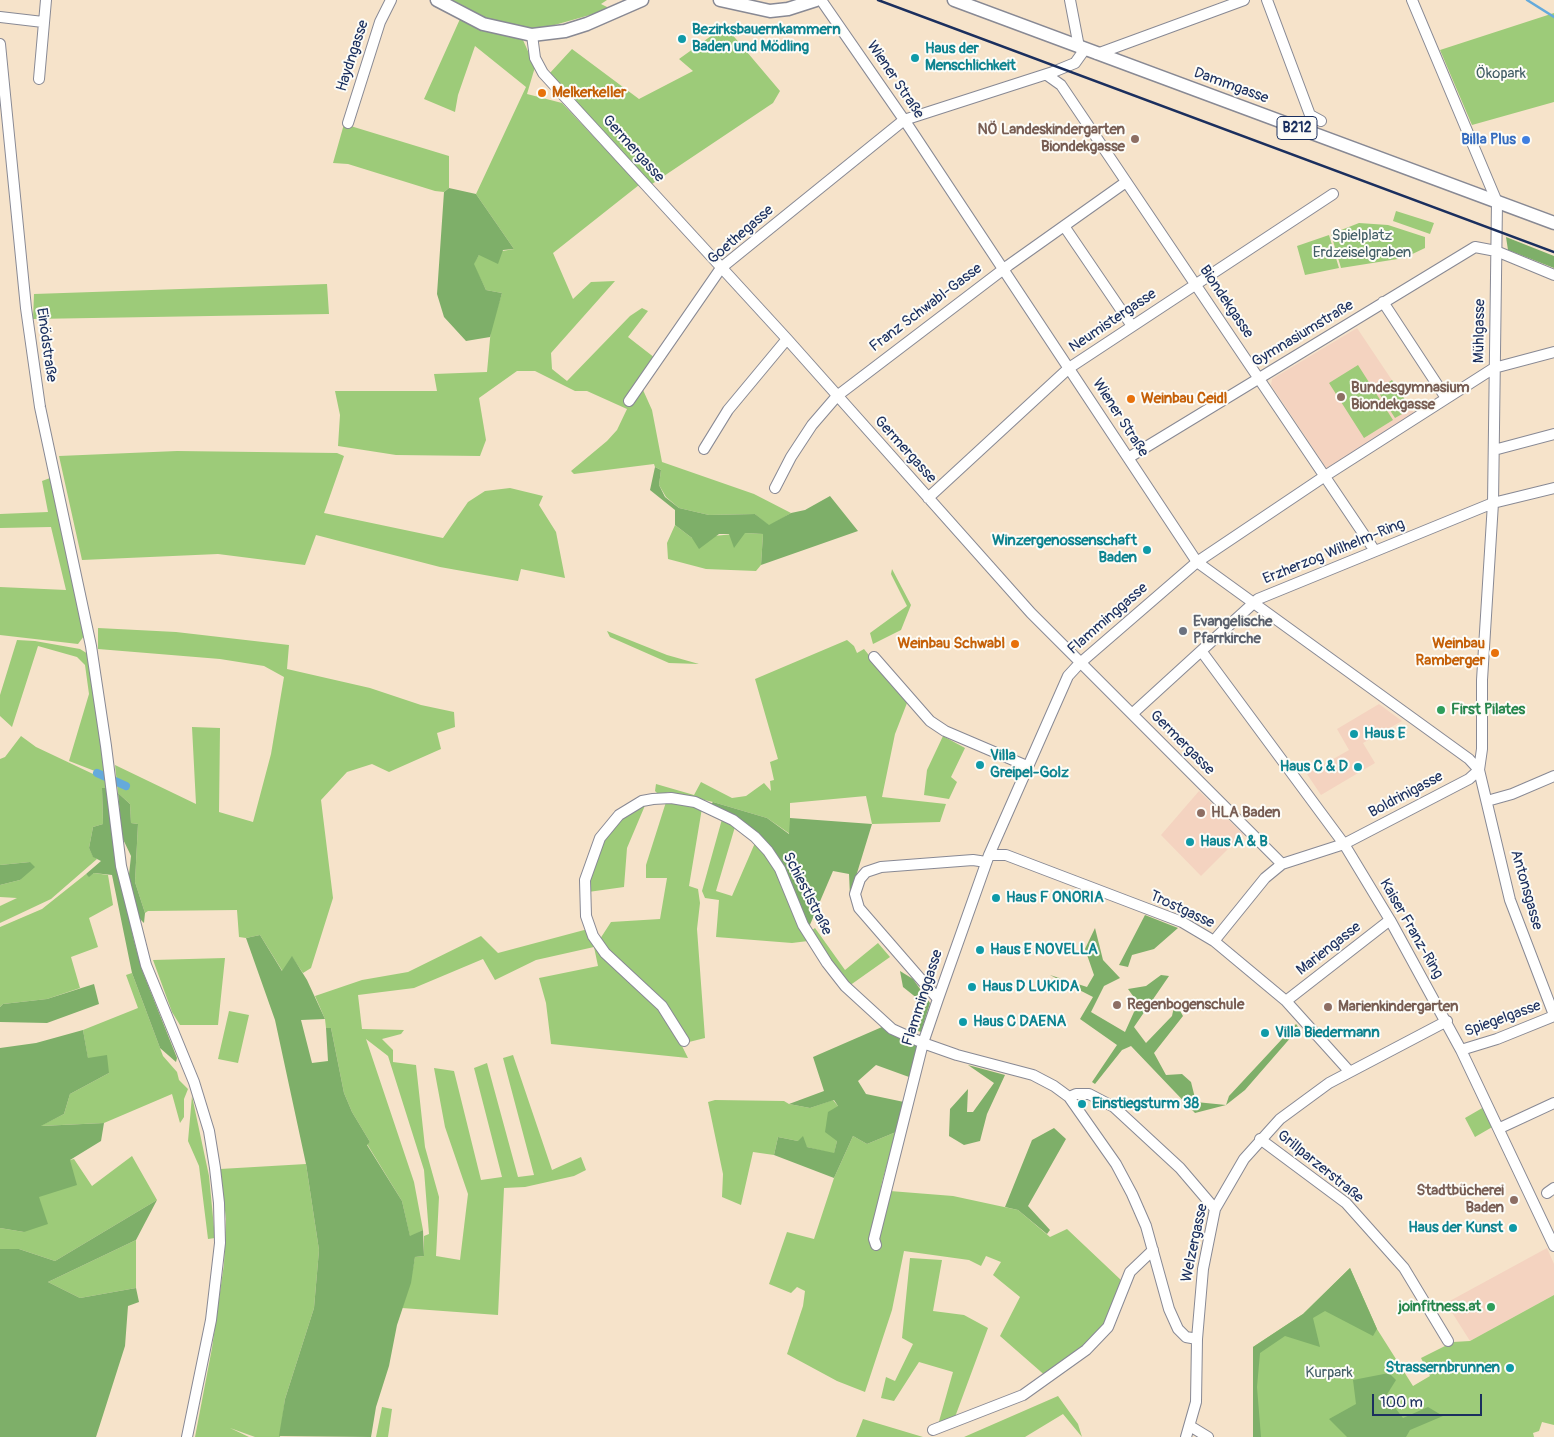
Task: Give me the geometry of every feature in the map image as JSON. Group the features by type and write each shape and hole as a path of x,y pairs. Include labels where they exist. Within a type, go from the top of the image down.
{"main road":[{"path":"437,0 483,24 532,36 566,31 642,0"},
{"path":"720,0 770,11 788,9 816,0"},
{"name":"Dammgasse","path":"954,0 1554,223"}],"street":[{"path":"38,79 46,0"},
{"name":"Haydngasse","path":"348,123 380,22 391,0"},
{"name":"Wiener Straße","path":"821,0 904,120 1197,562 1469,759 1479,770"},
{"path":"1070,0 1087,50"},
{"path":"904,120 1047,75 1075,63 1087,50 1244,0"},
{"path":"1266,0 1310,115 1321,121"},
{"name":"Mühlgasse","path":"1412,0 1497,202 1493,503 1482,680 1482,749 1479,770"},
{"path":"0,16 43,22"},
{"name":"Germergasse","path":"532,36 536,58 543,73 788,339 928,498 1079,664 1132,714 1282,864"},
{"name":"Einödstraße","path":"0,44 26,308 40,407 91,646 121,866 146,965 194,1082 210,1131 218,1194 220,1243 213,1301 187,1437"},
{"name":"Biondekgasse","path":"1047,75 1061,85 1376,551"},
{"name":"Goethegasse","path":"628,401 721,268 904,120"},
{"name":"Franz Schwabl-Gasse","path":"775,488 807,433 837,396 1003,269 1126,182"},
{"name":"Neumistergasse","path":"928,498 1069,368 1334,194"},
{"path":"1064,226 1132,326"},
{"name":"Gymnasiumstraße","path":"1128,458 1475,247 1496,251 1554,275"},
{"path":"1383,302 1446,398"},
{"path":"704,449 728,410 788,339"},
{"name":"Flamminggasse","path":"876,1245 874,1239 923,1043 988,859 1027,766 1068,676 1079,664 1197,562 1325,476 1494,368 1554,352"},
{"path":"1494,450 1554,434"},
{"name":"Erzherzog Wilhelm-Ring","path":"1132,714 1258,600 1493,503 1554,488"},
{"name":"Kaiser Franz-Ring","path":"1202,652 1344,844 1390,920 1462,1050 1551,1231 1554,1246"},
{"path":"874,657 930,722 945,731 1027,766"},
{"name":"Antonsgasse","path":"1479,770 1513,907 1545,986 1554,1015"},
{"name":"Boldrinigasse","path":"1282,864 1344,844 1470,779 1479,770"},
{"path":"1487,801 1512,794 1554,776"},
{"name":"Schiestlstraße","path":"684,1041 662,1006 605,953 593,936 586,916 585,880 600,838 624,811 642,801 653,799 671,798 695,802 734,820 755,837 768,851 780,869 802,925 812,941 845,986 892,1029 957,1055 1033,1074 1054,1086 1068,1098 1116,1164 1132,1194 1154,1250 1169,1309 1178,1329 1186,1337 1197,1339"},
{"name":"Trostgasse","path":"938,999 859,908 855,894 860,879 873,868 988,859 1006,855 1182,922 1214,941 1286,1001 1349,1071"},
{"path":"1214,941 1265,878 1282,864"},
{"name":"Mariengasse","path":"1286,1001 1390,920"},
{"name":"Spiegelgasse","path":"1462,1050 1497,1040 1554,1015"},
{"name":"Welzergasse","path":"1186,1437 1196,1402 1197,1339 1203,1269 1215,1209 1244,1159 1280,1119 1329,1083 1447,1021"},
{"path":"1068,1098 1076,1094 1089,1094 1114,1107 1180,1168 1215,1209"},
{"path":"1500,1128 1554,1103"},
{"name":"Grillparzerstraße","path":"1260,1139 1346,1203 1404,1268 1448,1341"},
{"path":"933,1430 1023,1395 1086,1350 1108,1327 1130,1272 1154,1250"},
{"path":"1190,1426 1208,1437"}],"shaded area":[{"name":"Bundesgymnasium Biondekgasse","path":"1357,328 1414,413 1327,469 1271,385 1272,379"},
{"name":"HLA Baden","path":"1379,704 1402,721 1363,743 1375,763 1321,795 1307,774 1349,750 1337,729"},
{"name":"HLA Baden","path":"1199,791 1243,834 1201,876 1161,835"},
{"path":"1547,1248 1554,1264 1554,1295 1470,1341 1446,1303"}],"green space":[{"path":"449,0 607,0 601,4 611,9 544,28 526,29 493,22"},
{"name":"Ökopark","path":"1554,13 1554,102 1472,125 1440,50"},
{"path":"460,19 495,33 523,40 535,67 527,94 562,103 639,185 553,253 573,299 591,282 615,281 551,353 552,369 567,381 630,316 642,308 648,311 628,337 655,358 639,381 652,410 662,462 754,494 791,513 769,526 755,514 709,515 679,508 666,497 659,485 661,470 655,467 654,464 574,474 571,471 607,441 617,430 627,409 587,391 575,391 535,371 517,371 479,398 486,440 480,456 396,455 338,446 340,415 335,391 437,391 434,374 487,372 491,328 502,293 486,290 473,264 479,255 514,249 476,194 526,87 475,46 458,95 455,112 424,99"},
{"path":"725,26 780,91 773,103 652,184 549,74 572,49 639,99 693,71 679,59"},
{"path":"344,124 449,156 449,188 444,192 435,191 348,164 333,163"},
{"path":"449,188 476,194 514,249 503,250 498,264 479,255 474,264 486,290 502,293 490,337 466,341 444,317 437,294 444,192"},
{"path":"1396,211 1434,223 1430,234 1393,221"},
{"name":"Spielplatz Erdzeiselgraben","path":"1359,223 1388,225 1425,237 1425,248 1404,258 1341,268 1331,234"},
{"path":"1329,235 1339,268 1305,275 1297,246"},
{"path":"1506,237 1554,256 1554,268 1508,250"},
{"path":"327,284 329,314 33,319 34,294"},
{"path":"1358,365 1393,420 1364,438 1329,383"},
{"path":"1392,380 1411,409 1395,418 1377,390"},
{"path":"177,451 337,453 344,456 324,513 443,538 468,502 485,491 510,488 543,496 539,505 556,532 565,578 521,569 518,581 440,567 316,535 305,565 218,554 82,560 59,456"},
{"path":"655,467 661,470 659,485 665,497 679,508 709,515 755,514 769,525 791,513 805,510 830,496 858,531 761,565 763,534 745,533 734,548 729,534 719,534 699,549 692,538 675,525 675,510 650,490"},
{"path":"50,478 84,636 78,644 0,635 0,587 66,590 51,527 0,528 0,514 48,512 42,481"},
{"path":"675,525 692,538 745,533 763,534 761,565 756,571 706,569 668,559 667,543"},
{"path":"892,569 911,605 901,630 873,644 870,633 907,606 891,574"},
{"path":"98,628 176,632 289,645 287,669 370,688 421,705 454,712 455,727 437,733 441,749 389,772 372,764 347,772 321,800 333,898 311,968 303,973 292,957 283,972 260,935 246,938 239,937 237,910 148,911 145,913 135,882 138,824 131,823 130,804 118,793 115,765 196,804 192,727 220,728 219,812 253,822 271,754 284,677 264,666 220,659 98,649"},
{"path":"607,631 667,655 699,664 669,663 610,637"},
{"path":"17,640 35,641 80,649 88,654 105,775 69,761 89,694 85,665 77,657 38,646 12,727 0,716 0,695"},
{"path":"847,640 854,646 857,653 864,649 907,703 895,734 882,797 946,804 940,822 872,824 866,796 790,803 790,834 767,818 713,802 669,792 659,795 655,791 656,784 694,795 701,782 732,798 746,796 764,783 771,791 770,781 774,780 770,762 778,759 755,679"},
{"path":"21,736 36,747 110,782 110,788 102,789 103,824 93,827 89,848 97,859 51,899 0,923 0,906 17,898 0,897 0,885 20,880 30,862 0,865 0,759 5,757"},
{"path":"943,736 965,748 951,777 957,782 949,799 924,795 927,770"},
{"path":"102,788 110,788 120,877 134,941 142,970 177,1058 176,1062 160,1048 132,973 112,875 94,873 89,877 86,874 101,861 93,857 89,848 93,827 103,824"},
{"path":"118,793 130,804 131,823 138,824 135,882 145,913 144,923 137,916 128,884 131,856 122,837"},
{"path":"649,796 627,848 624,887 581,893 586,860 607,823"},
{"path":"666,802 702,808 689,886 698,889 700,903 697,929 705,1038 681,1044 688,1058 551,1044 546,1003 539,978 598,966 594,947 536,960 495,980 483,959 414,988 358,995 362,1029 404,1030 401,1034 382,1039 393,1050 393,1062 416,1065 425,1147 439,1197 436,1256 460,1260 468,1194 445,1127 434,1068 454,1071 481,1180 502,1177 474,1068 487,1063 518,1177 534,1175 503,1058 513,1055 552,1170 581,1157 586,1170 574,1176 525,1187 504,1188 498,1315 402,1308 410,1283 415,1257 424,1256 424,1236 429,1234 424,1170 388,1056 366,1039 414,1182 423,1230 410,1237 402,1201 367,1144 370,1142 352,1112 344,1093 331,1028 326,1028 325,1019 315,996 362,980 408,972 481,936 498,953 588,929 600,939 611,922 660,919 667,878 646,878 646,865"},
{"path":"713,802 767,818 789,834 790,818 872,824 850,896 849,874 833,871 809,927 752,829 711,804"},
{"path":"724,812 737,820 716,891 732,896 758,836 775,853 808,941 792,943 716,937 719,900 705,898 702,891"},
{"path":"30,862 35,867 20,880 0,885 0,865"},
{"path":"94,873 108,875 113,905 89,918 98,947 71,957 80,988 47,999 3,1004 0,1007 0,927 42,909 86,874 89,876"},
{"path":"1145,915 1178,928 1154,949 1132,955 1128,967 1119,965"},
{"path":"815,928 845,970 878,943 890,957 849,986 828,961 811,931"},
{"path":"1095,928 1103,960 1120,978 1104,986 1091,1012 1125,1032 1138,1003 1128,989 1146,986 1161,975 1169,976 1134,1027 1146,1043 1172,1016 1175,1002 1183,1016 1154,1053 1166,1075 1182,1074 1191,1082 1196,1102 1226,1105 1195,1113 1131,1046 1122,1050 1095,1084 1092,1082 1117,1045 1080,1019 1093,997 1050,975 1087,987 1094,975 1085,949"},
{"path":"260,935 282,971 292,956 307,980 325,1019 301,1020 312,1063 328,1061 326,1028 331,1028 344,1093 352,1112 370,1142 367,1145 402,1201 410,1236 423,1230 424,1256 415,1257 411,1283 397,1325 389,1366 376,1407 371,1437 279,1436 285,1399 314,1308 319,1250 306,1164 275,1020 246,938"},
{"path":"225,958 218,1025 180,1025 172,1012 153,960"},
{"path":"900,971 913,979 930,1003 921,1032 915,1030 923,1003 903,987"},
{"path":"132,973 163,1056 177,1072 179,1080 188,1089 184,1099 184,1117 180,1123 172,1094 104,1123 40,1126 64,1114 70,1094 109,1073 88,1059 83,1030 138,1008 126,975"},
{"path":"94,984 99,1004 47,1023 0,1022 0,1007 3,1004 47,999"},
{"path":"229,1011 249,1015 238,1063 218,1059"},
{"path":"1296,1024 1299,1028 1245,1090 1226,1105 1229,1096"},
{"path":"882,1027 918,1042 909,1077 876,1065 858,1081 866,1094 904,1102 896,1132 867,1144 853,1136 834,1178 774,1155 778,1137 798,1141 803,1136 807,1147 834,1153 837,1141 825,1132 828,1112 838,1106 834,1100 810,1108 789,1104 824,1091 813,1057"},
{"path":"83,1030 88,1058 107,1055 109,1073 70,1094 64,1114 41,1126 104,1123 101,1141 70,1160 77,1185 39,1197 48,1224 24,1232 0,1228 0,1048 36,1043"},
{"path":"968,1065 1005,1075 987,1114 980,1141 964,1145 949,1136 950,1109 968,1089 967,1112 973,1112 994,1083"},
{"path":"192,1096 209,1176 215,1238 208,1239 199,1166 188,1141"},
{"path":"715,1100 784,1101 789,1104 810,1108 833,1100 838,1106 837,1141 834,1154 807,1147 798,1141 778,1137 774,1155 753,1152 741,1205 722,1197 723,1174 708,1102"},
{"path":"1484,1107 1494,1126 1475,1137 1465,1118"},
{"path":"1054,1128 1066,1139 1028,1206 1050,1230 1047,1234 1018,1210 1005,1207 1032,1140"},
{"path":"896,1132 882,1182 875,1219 890,1191 953,1196 1018,1210 1050,1237 1067,1229 1122,1281 1106,1326 1048,1378 1000,1336 1020,1297 993,1275 1001,1262 986,1256 981,1266 969,1260 904,1251 892,1310 865,1392 837,1381 787,1354 803,1306 805,1291 797,1287 791,1293 769,1284 787,1232 814,1239 834,1178 853,1136 867,1144"},
{"path":"132,1156 157,1200 55,1261 19,1249 0,1249 0,1228 24,1232 38,1197 70,1160 74,1159 92,1186"},
{"path":"306,1164 319,1250 314,1308 285,1399 280,1437 255,1437 230,1428 249,1437 195,1437 212,1348 224,1264 226,1219 220,1169"},
{"path":"157,1200 136,1240 48,1282 80,1298 136,1288 139,1302 128,1306 125,1346 96,1437 0,1437 0,1249 19,1249 55,1261"},
{"path":"136,1240 136,1288 80,1298 48,1282"},
{"path":"910,1258 942,1260 933,1311 964,1315 988,1328 955,1417 936,1432 953,1372 919,1362 894,1401 881,1398 886,1377 895,1381 913,1344 902,1338"},
{"name":"Kurpark","path":"1350,1268 1377,1329 1413,1386 1430,1376 1421,1358 1453,1342 1470,1341 1554,1295 1554,1425 1542,1422 1539,1431 1533,1433 1534,1437 1253,1437 1253,1347 1303,1314"},
{"path":"1350,1268 1377,1329 1373,1336 1325,1311 1313,1318 1320,1347 1285,1336 1260,1353 1257,1387 1261,1437 1253,1437 1253,1347 1303,1314"},
{"path":"1389,1373 1396,1380 1386,1396 1403,1418 1428,1407 1443,1416 1410,1430 1406,1437 1347,1437 1329,1419 1356,1404 1353,1380"},
{"path":"1058,1396 1078,1424 1082,1437 1063,1414 1025,1437 964,1437"},
{"path":"382,1407 392,1409 388,1437 376,1437"},
{"path":"863,1419 923,1437 856,1437"}],"waterway":[{"path":"1527,0 1554,17"},
{"path":"97,773 126,786"}],"railway":[{"path":"878,0 1554,252"}],"place":[{"name":"Bezirksbauernkammern Baden und Mödling","path":"682,39"},
{"name":"Haus der Menschlichkeit","path":"915,58"},
{"name":"Melkerkeller","path":"542,93"},
{"name":"NÖ Landeskindergarten Biondekgasse","path":"1135,139"},
{"name":"Billa Plus","path":"1526,140"},
{"name":"Bundesgymnasium Biondekgasse","path":"1341,397"},
{"name":"Weinbau Ceidl","path":"1131,399"},
{"name":"Winzergenossenschaft Baden","path":"1147,550"},
{"name":"Evangelische Pfarrkirche","path":"1183,631"},
{"name":"Weinbau Schwabl","path":"1015,644"},
{"name":"Weinbau Ramberger","path":"1495,653"},
{"name":"First Pilates","path":"1441,710"},
{"name":"Haus E","path":"1354,734"},
{"name":"Villa Greipel-Golz","path":"980,765"},
{"name":"Haus C & D","path":"1358,767"},
{"name":"HLA Baden","path":"1201,813"},
{"name":"Haus A & B","path":"1190,842"},
{"name":"Haus F ONORIA","path":"996,898"},
{"name":"Haus E NOVELLA","path":"980,950"},
{"name":"Haus D LUKIDA","path":"972,987"},
{"name":"Regenbogenschule","path":"1117,1005"},
{"name":"Marienkindergarten","path":"1328,1007"},
{"name":"Haus C DAENA","path":"963,1022"},
{"name":"Villa Biedermann","path":"1265,1033"},
{"name":"Einstiegsturm 38","path":"1082,1104"},
{"name":"Stadtbücherei Baden","path":"1514,1200"},
{"name":"Haus der Kunst","path":"1513,1228"},
{"name":"joinfitness.at","path":"1491,1307"},
{"name":"Strassernbrunnen","path":"1510,1368"}]}
